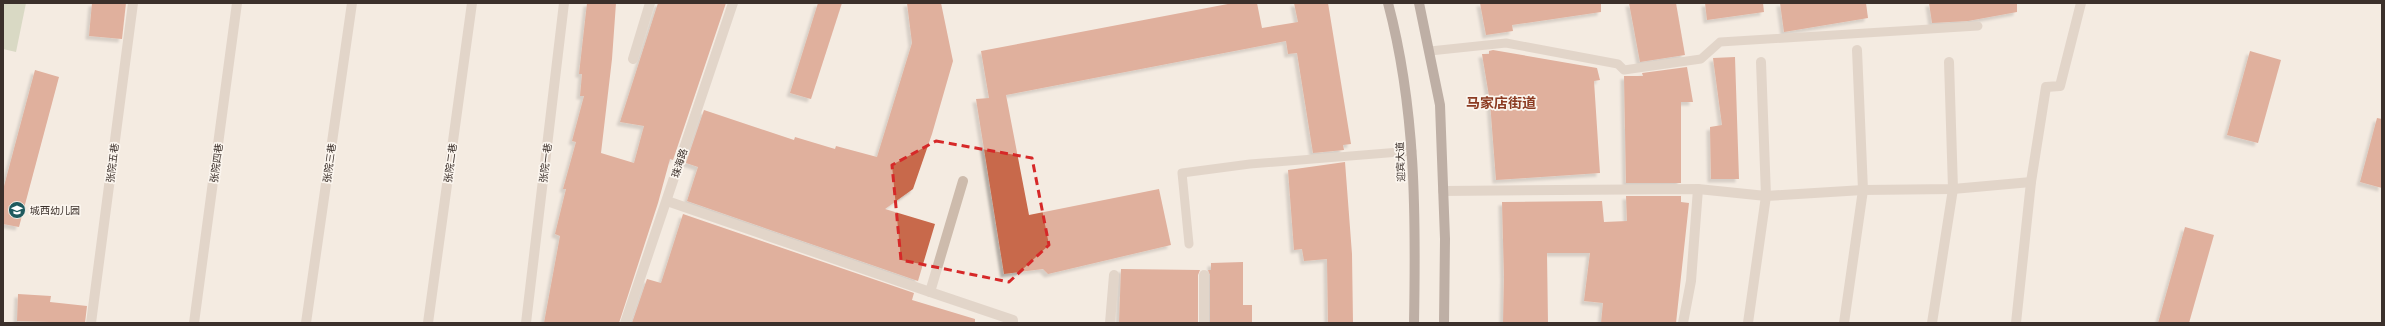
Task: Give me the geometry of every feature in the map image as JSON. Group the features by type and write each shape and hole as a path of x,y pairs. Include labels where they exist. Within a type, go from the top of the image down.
{"main road":[{"name":"迎宾大道","path":"1388,3 1404,78 1412,151 1414,323"},
{"path":"1419,3 1440,105 1443,191 1444,323"}],"street":[{"name":"张院五巷","path":"91,323 133,3"},
{"name":"张院四巷","path":"194,323 237,3"},
{"name":"张院三巷","path":"306,323 352,3"},
{"name":"张院二巷","path":"428,323 472,3"},
{"name":"张院二巷","path":"434,323 477,3"},
{"name":"张院一巷","path":"526,323 564,3"},
{"name":"张院一巷","path":"532,323 570,3"},
{"path":"633,58 650,3"},
{"name":"珠海路","path":"632,323 733,3"},
{"name":"珠海路","path":"625,323 670,202 739,3"},
{"path":"2016,323 2031,182 2046,87 2060,86 2081,3"},
{"path":"1844,323 1863,190 1857,50"},
{"path":"1748,323 1766,196 1761,62"},
{"path":"1932,323 1953,189 1949,62"},
{"path":"930,292 963,181"},
{"path":"1443,191 1698,189 1766,196 1863,190 1953,189 2031,182"},
{"path":"1683,323 1691,281 1698,189"},
{"path":"670,202 1013,320 1013,323"},
{"path":"1110,323 1114,275"},
{"path":"1204,275 1204,323"}],"lane":[{"path":"1430,51 1506,43 1618,64 1624,70 1701,59 1720,42 1978,26"},
{"path":"1189,244 1182,173 1250,164 1412,151"}],"highlighted area":[{"path":"936,141 1032,158 1049,245 1009,282 901,260 892,165"}],"green space":[{"path":"3,3 26,3 16,52 3,49"}],"building":[{"path":"92,3 126,3 122,39 89,36"},
{"path":"587,3 616,3 612,59 601,153 634,163 644,126 620,122 658,3 726,3 673,160 670,159 658,203 619,323 544,323 560,236 555,234 566,189 563,189 576,142 572,141 584,96 580,96 582,74 579,74"},
{"path":"818,3 842,3 811,99 790,93"},
{"path":"907,3 941,3 953,61 932,134 913,189 885,209 935,224 918,281 687,201 698,167 686,163 704,110 794,140 795,137 835,149 836,146 877,157 912,43"},
{"path":"1233,3 1257,3 1262,28 1298,22 1294,3 1328,3 1351,144 1343,145 1344,150 1313,153 1297,53 1288,54 1286,41 1006,95 1029,215 1159,189 1171,245 1048,274 1043,269 1004,274 976,99 989,98 981,51"},
{"path":"1480,3 1601,3 1601,12 1512,25 1513,31 1486,35"},
{"path":"1629,3 1676,3 1685,55 1640,62"},
{"path":"1705,3 1763,3 1764,12 1707,20"},
{"path":"1780,3 1866,3 1868,18 1784,32"},
{"path":"1929,3 2017,3 2017,12 1968,21 1932,23"},
{"path":"1493,50 1597,68 1600,80 1594,81 1600,173 1496,180 1490,102 1482,54 1489,54 1489,51"},
{"path":"2250,51 2281,60 2258,143 2227,135"},
{"path":"1735,57 1739,179 1711,179 1710,127 1722,125 1713,58"},
{"path":"1687,67 1693,102 1681,102 1681,183 1626,183 1624,76 1643,76 1642,73"},
{"path":"35,70 59,77 19,227 3,224 3,190"},
{"path":"2377,118 2382,119 2382,188 2360,182"},
{"path":"1345,162 1352,254 1353,323 1328,323 1327,259 1304,261 1302,249 1294,250 1288,170"},
{"path":"1626,196 1681,196 1681,202 1689,203 1676,323 1601,323 1603,303 1584,301 1590,253 1547,253 1548,323 1503,323 1504,277 1502,202 1602,201 1604,222 1627,221"},
{"path":"683,214 914,293 912,300 975,319 975,323 632,323 647,279 661,283"},
{"path":"2185,227 2214,235 2189,323 2158,323"},
{"path":"1243,262 1243,305 1252,305 1252,323 1210,323 1210,275 1208,270 1211,270 1211,263"},
{"path":"1121,269 1200,270 1198,275 1198,323 1119,323"},
{"path":"18,294 51,296 50,302 87,306 85,323 17,321"}],"place":[{"name":"城西幼儿园","path":"17,210"}],"district":[{"name":"马家店街道","path":"1501,103"}]}
